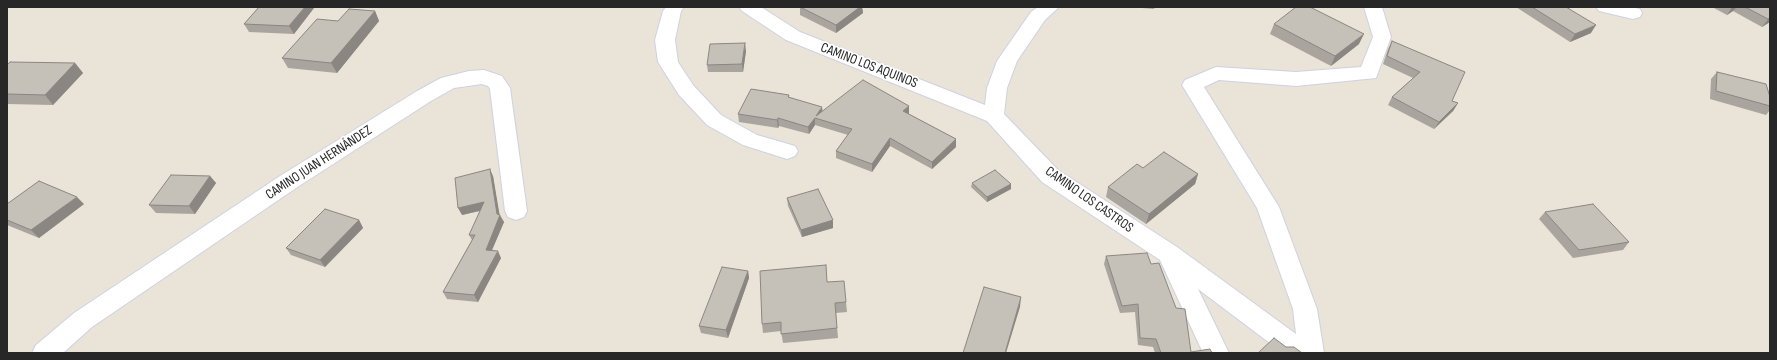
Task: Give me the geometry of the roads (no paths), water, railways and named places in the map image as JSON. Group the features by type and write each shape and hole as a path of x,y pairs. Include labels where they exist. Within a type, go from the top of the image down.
{"street":[{"path":"675,7 672,11 665,40 668,62 686,90 714,120 750,140 787,151"},
{"name":"CAMINO LOS AQUINOS","path":"748,7 793,36 994,116"},
{"path":"1311,353 1305,309 1268,207 1192,85 1216,73 1296,79 1369,73 1382,38 1373,7"},
{"path":"1605,7 1633,13"},
{"path":"994,116 997,88 1007,61 1037,10"},
{"name":"CAMINO JUAN HERNÁNDEZ","path":"45,353 84,320 288,182 424,96 448,83 469,78 484,77 496,81 500,88 516,211"},
{"name":"CAMINO LOS CASTROS","path":"994,116 1050,176 1169,254 1302,353"},
{"path":"1169,254 1216,353"}]}
